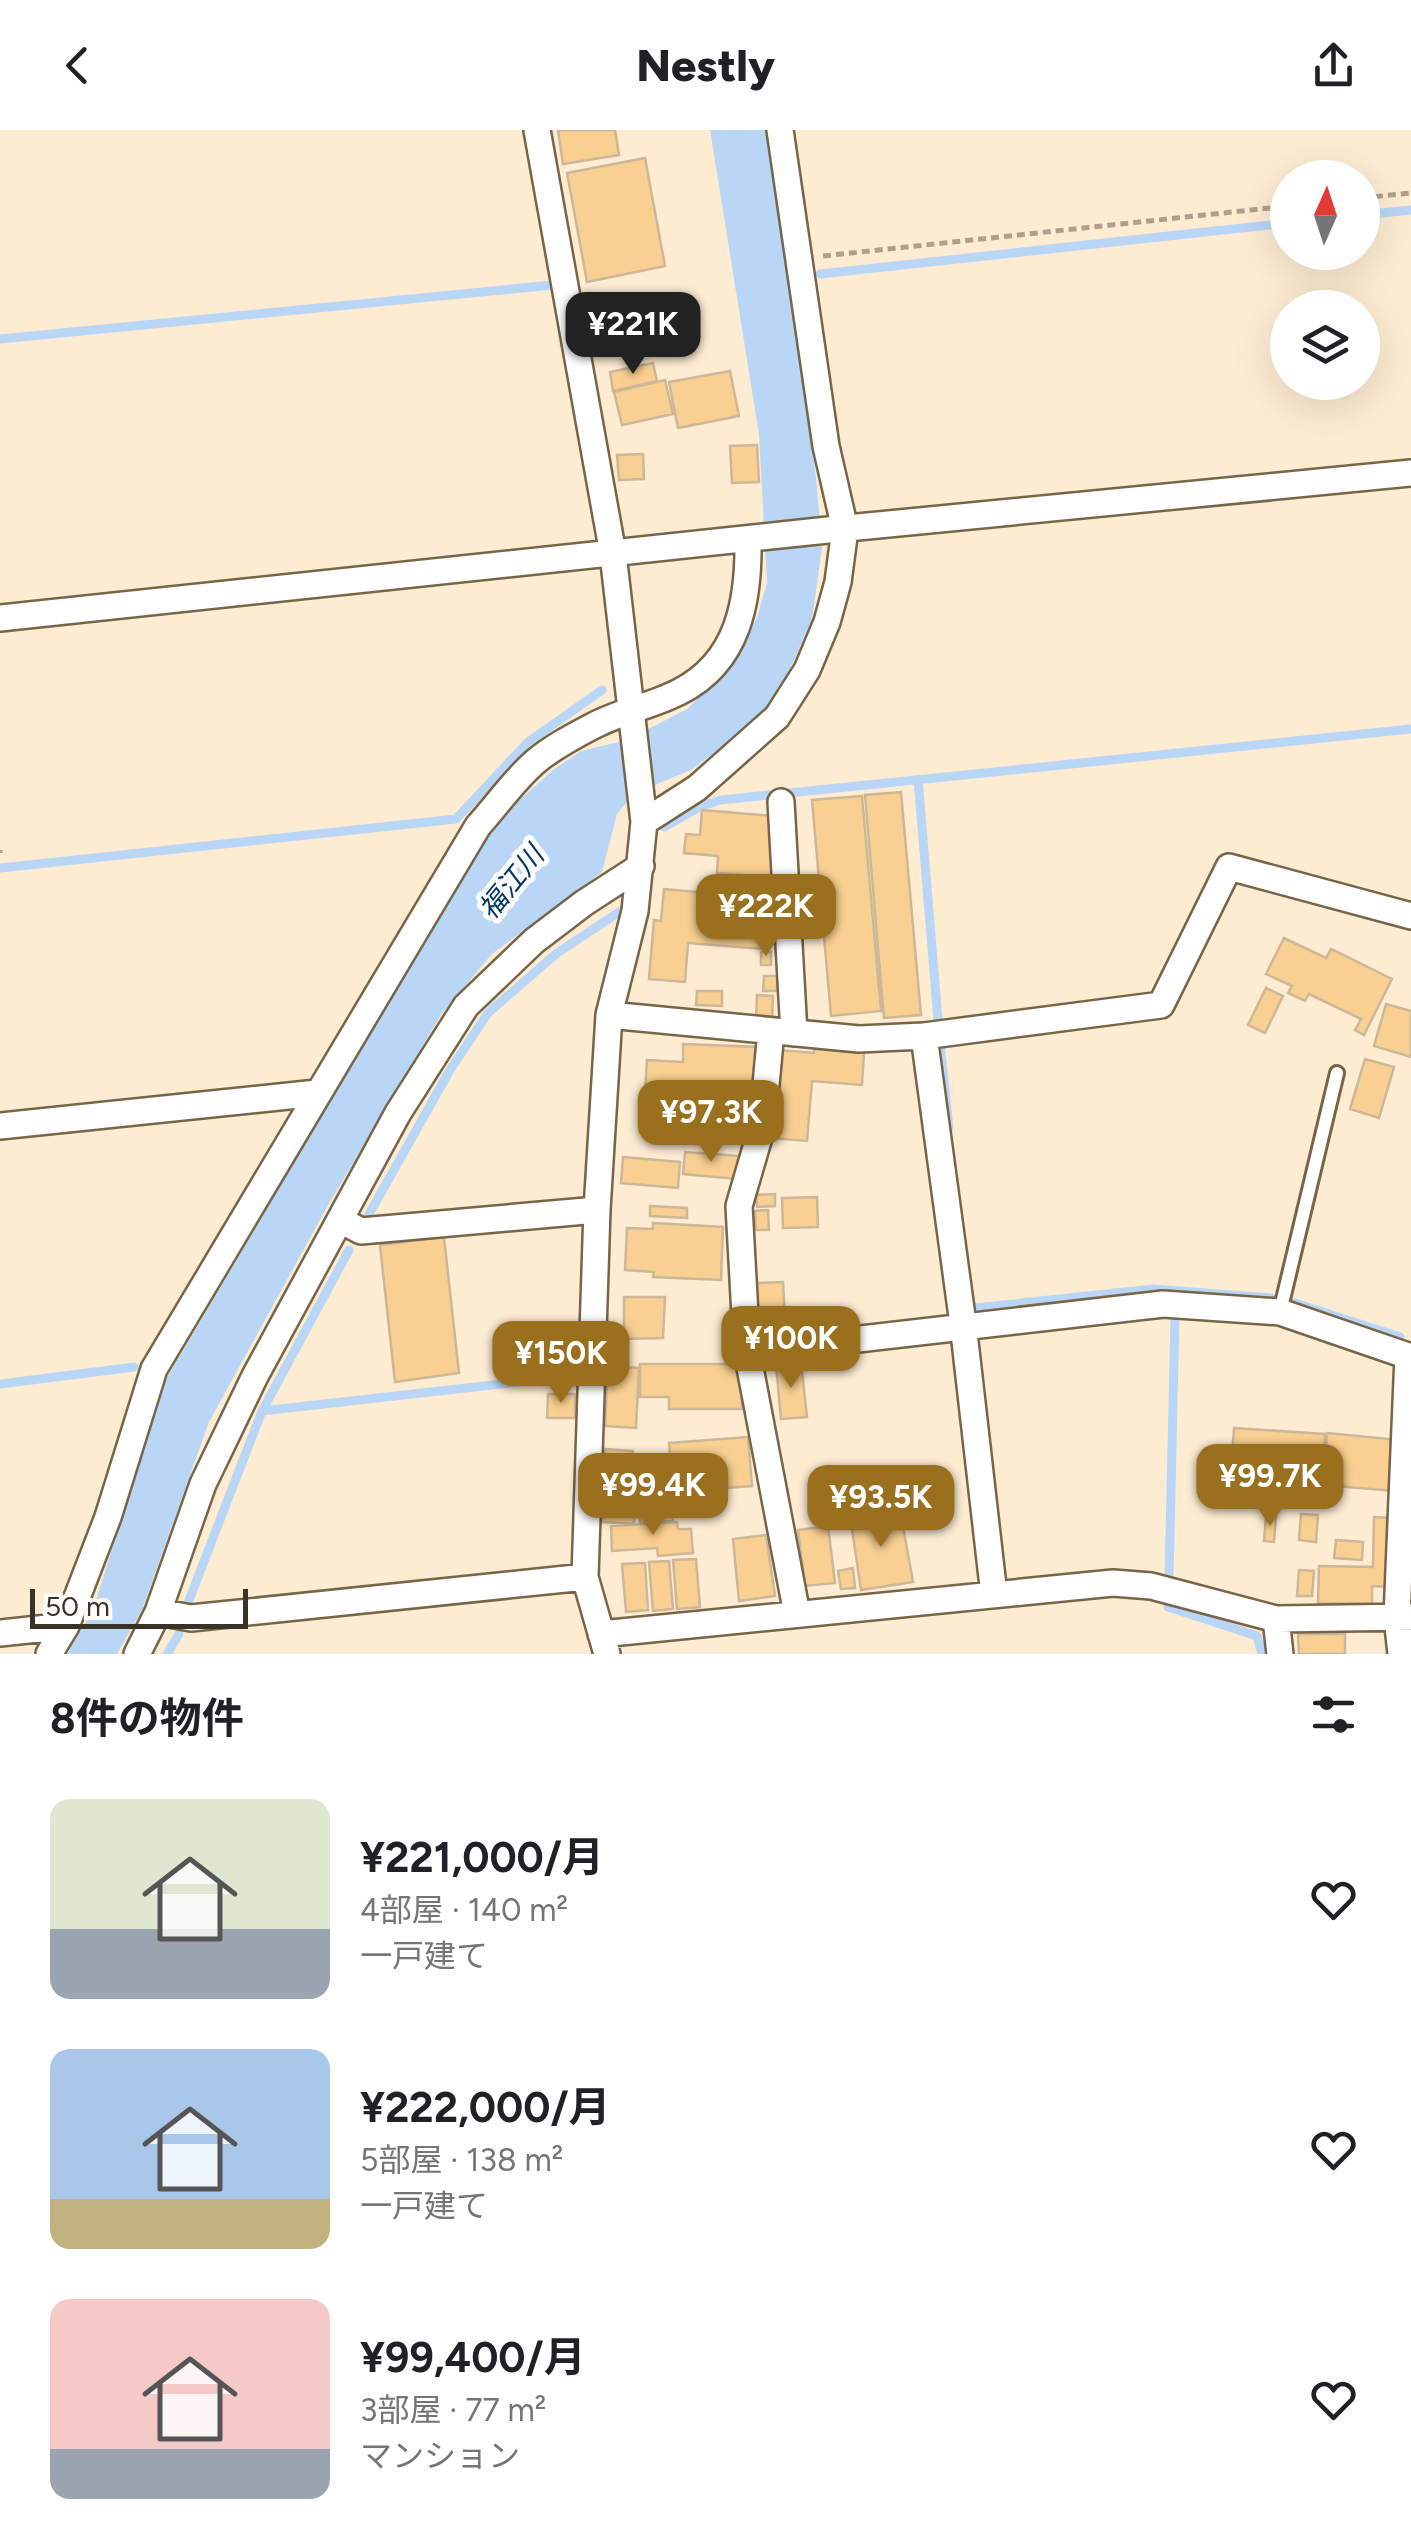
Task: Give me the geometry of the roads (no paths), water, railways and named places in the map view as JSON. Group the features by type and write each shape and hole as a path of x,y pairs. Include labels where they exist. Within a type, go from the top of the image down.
{"street":[{"path":"536,130 613,554 644,818 635,910 609,1015 596,1210 584,1577 604,1644 797,1614 1114,1583 1151,1586 1276,1619 1404,1617"},
{"path":"644,818 697,788 777,718 808,670 838,582 841,529 780,130"},
{"path":"0,618 1411,473"},
{"path":"48,1654 66,1626 108,1517 154,1368 478,826 535,761 595,725 680,692 712,667 731,641 744,611 753,539"},
{"path":"782,802 782,1032 762,1127 739,1206 748,1352 797,1614"},
{"path":"136,1654 158,1612 203,1484 256,1376 398,1113 466,1006 534,940 641,866"},
{"path":"609,1015 859,1039 924,1036 1161,1005 1229,867 1411,916"},
{"path":"924,1036 994,1595"},
{"path":"0,1126 317,1093"},
{"path":"342,1221 361,1230 596,1210"},
{"path":"748,1352 963,1324 1164,1304 1280,1312 1410,1357 1401,1654"},
{"path":"158,1612 191,1618 584,1577"},
{"path":"1276,1619 1280,1654"},
{"path":"0,1633 66,1626"}],"lane":[{"path":"1280,1312 1338,1073"}],"water":[{"name":"福江川","path":"710,130 767,130 816,477 822,548 812,619 786,678 758,720 691,770 633,794 617,814 602,872 492,954 442,1013 327,1207 209,1422 142,1610 117,1654 67,1654 93,1610 164,1383 497,820 553,770 581,751 627,740 687,709 735,661 757,618 767,583 759,434"}],"waterway":[{"path":"1380,213 1411,210"},
{"path":"820,274 1270,225"},
{"path":"0,339 553,285"},
{"path":"0,868 456,819 527,743 602,690"},
{"path":"664,827 701,806 721,800 1411,729"},
{"path":"918,779 938,1020"},
{"path":"364,1223 450,1070 488,1013 557,953 622,910"},
{"path":"940,1043 949,1128"},
{"path":"186,1608 262,1411 349,1250"},
{"path":"966,1298 975,1308 1153,1289 1272,1298"},
{"path":"1295,1303 1400,1337"},
{"path":"1169,1579 1175,1315"},
{"path":"0,1384 134,1367"},
{"path":"262,1411 573,1376"},
{"path":"1168,1601 1168,1607 1257,1636 1262,1654"},
{"path":"167,1654 179,1634"}]}
